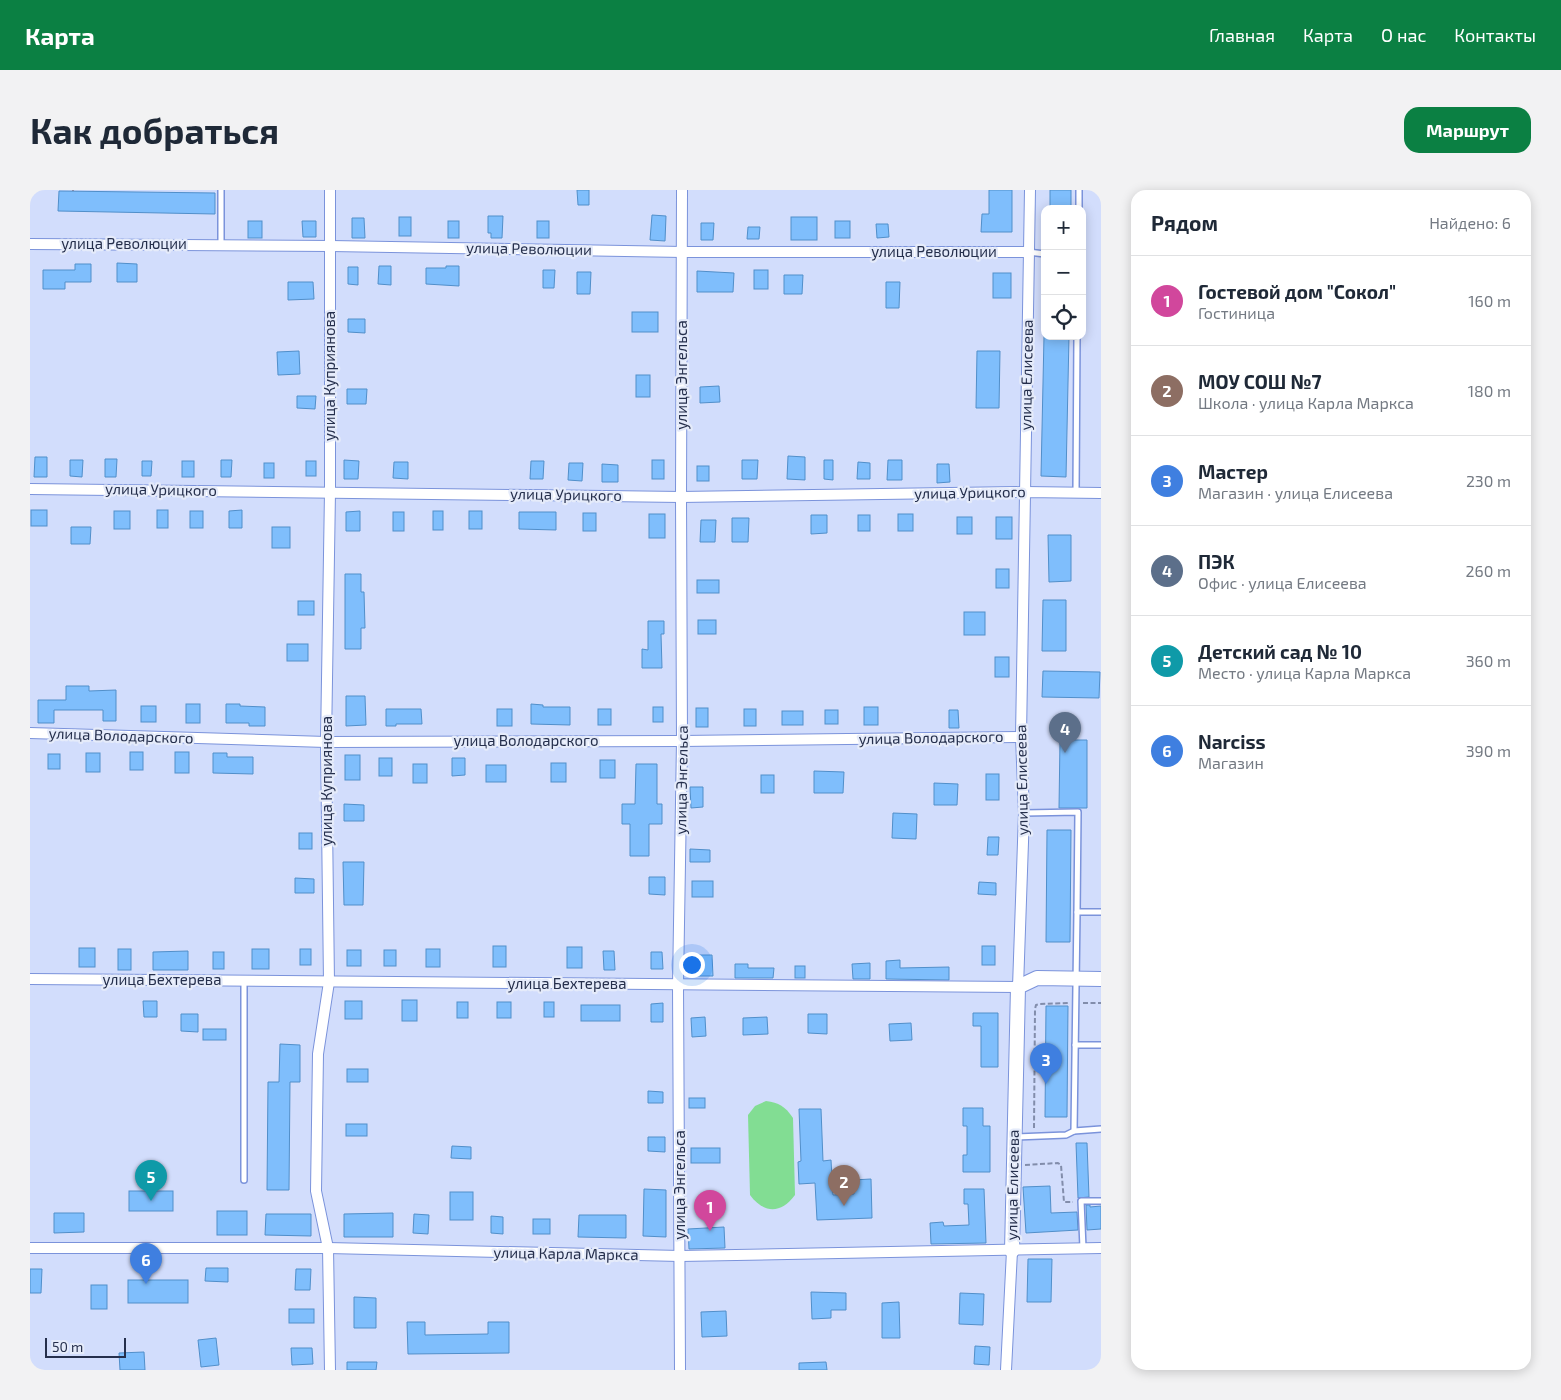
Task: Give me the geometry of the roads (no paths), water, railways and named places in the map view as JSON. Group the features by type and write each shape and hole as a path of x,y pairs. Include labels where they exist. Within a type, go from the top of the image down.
{"street":[{"name":"улица Куприянова","path":"330,190 330,492 326,742 329,982 318,1054 316,1191 328,1248 330,1370"},
{"name":"улица Энгельса","path":"680,1370 678,984 682,741 682,190"},
{"name":"улица Елисеева","path":"1006,1370 1012,1251 1024,813 1021,737 1030,190"},
{"name":"улица Революции","path":"30,244 331,246 683,252 1028,252"},
{"name":"улица Урицкого","path":"30,489 681,497 1025,492 1101,493"},
{"name":"улица Володарского","path":"30,733 326,742 682,741 1021,737"},
{"name":"улица Бехтерева","path":"30,979 1018,988 1037,978 1101,979"},
{"name":"улица Карла Маркса","path":"30,1248 328,1248 680,1256 1101,1248"}],"lane":[{"path":"221,190 221,245"},
{"path":"1078,205 1079,190"},
{"path":"1028,252 1041,254"},
{"path":"1076,492 1077,340"},
{"path":"1024,813 1078,812 1074,1131"},
{"path":"1077,912 1101,912"},
{"path":"244,981 244,1180"},
{"path":"1075,1045 1101,1045"},
{"path":"1014,1137 1066,1135 1074,1131 1101,1130"},
{"path":"1083,1249 1080,1202 1101,1200"}],"place":[{"name":"ПЭК","path":"1065,753"},
{"name":"Мастер","path":"1046,1084"},
{"name":"Детский сад № 10","path":"151,1201"},
{"name":"МОУ СОШ №7","path":"844,1206"},
{"name":"Гостевой дом \"Сокол\"","path":"710,1231"},
{"name":"Narciss","path":"146,1284"}]}
